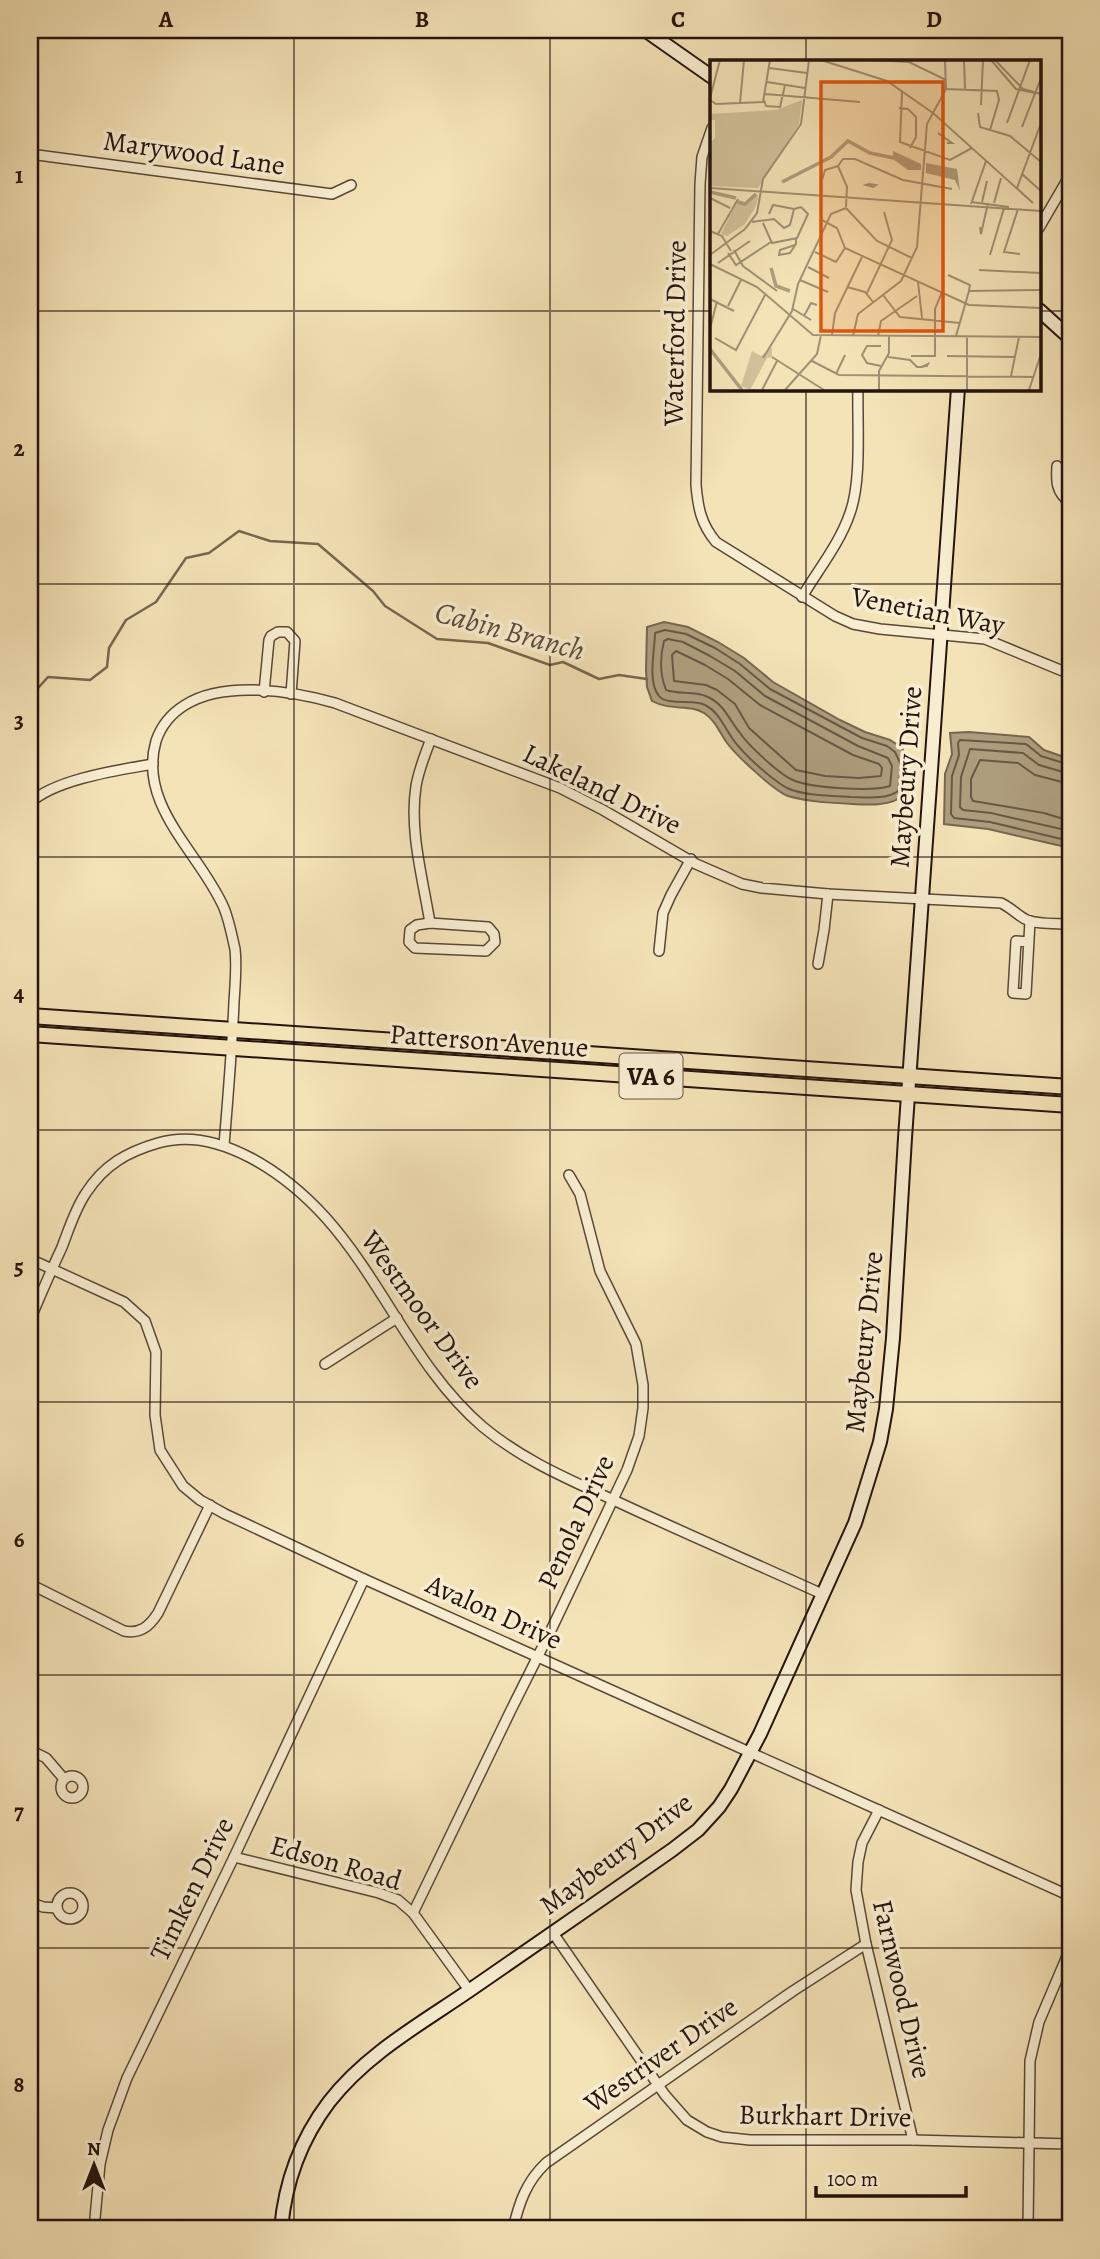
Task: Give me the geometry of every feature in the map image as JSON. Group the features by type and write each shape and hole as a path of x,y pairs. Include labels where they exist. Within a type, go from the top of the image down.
{"main road":[{"name":"Patterson Avenue","path":"30,1016 1070,1087"},
{"name":"Patterson Avenue","path":"30,1034 1070,1105"}],"street":[{"path":"645,30 710,76"},
{"name":"Waterford Drive","path":"710,134 702,157 696,485 698,509 702,522 712,537"},
{"name":"Marywood Lane","path":"30,154 332,194 351,185"},
{"path":"1040,226 1070,175"},
{"path":"700,232 710,232"},
{"path":"1040,311 1070,338"},
{"path":"802,597 844,528 851,510 856,481 858,390"},
{"name":"Maybeury Drive","path":"281,2229 286,2189 293,2169 313,2127 346,2082 396,2040 698,1830 719,1807 750,1752 864,1498 880,1442 892,1350 958,390"},
{"path":"1057,466 1056,485 1070,503"},
{"name":"Venetian Way","path":"712,537 802,597 835,616 861,626 985,639 1070,674"},
{"path":"264,692 269,640 274,633 282,631 290,634 295,644 291,694"},
{"name":"Lakeland Drive","path":"153,764 158,735 167,721 177,710 196,698 214,693 251,690 291,694 335,704 559,788 741,884 828,894 1001,903 1030,921 1070,924"},
{"path":"430,923 414,816 421,764 431,738"},
{"path":"30,803 54,789 81,779 153,764 153,780 174,828 224,908 235,950 232,1048 224,1145 201,1140 167,1140 134,1150 107,1168 86,1193 73,1218 30,1320"},
{"path":"659,951 663,913 691,859"},
{"path":"818,964 828,894"},
{"path":"1028,942 1016,941 1013,993 1026,994 1030,921"},
{"path":"430,923 488,928 494,934 495,942 486,951 415,948 409,943 410,930 417,925 430,923"},
{"name":"Westmoor Drive","path":"224,1145 286,1182 324,1216 345,1241 442,1383 488,1430 532,1462 822,1594"},
{"name":"Penola Drive","path":"413,1913 628,1470 639,1436 643,1408 642,1374 636,1345 600,1271 580,1194 569,1175"},
{"name":"Avalon Drive","path":"30,1259 124,1302 145,1321 156,1352 155,1415 160,1450 183,1486 210,1505 365,1579 1070,1896"},
{"path":"325,1364 397,1318"},
{"path":"30,1584 124,1631 144,1629 158,1613 210,1505"},
{"name":"Timken Drive","path":"94,2229 100,2164 119,2097 365,1579"},
{"path":"30,1750 46,1758 64,1779"},
{"name":"Farnwood Drive","path":"879,1810 867,1832 858,1862 856,1890 866,1944 913,2140"},
{"name":"Edson Road","path":"234,1857 398,1900 413,1913 469,1990"},
{"path":"30,1902 57,1908"},
{"name":"Burkhart Drive","path":"553,1933 658,2085 687,2120 708,2132 722,2137 750,2140 1070,2144"},
{"name":"Westriver Drive","path":"513,2229 523,2194 538,2171 571,2145 793,1991 866,1944"},
{"path":"1028,2229 1029,2078 1035,2037 1070,1948"}],"water":[{"path":"664,622 688,627 718,642 744,658 773,682 840,720 890,740 902,748 909,764 905,795 887,803 867,805 820,802 788,796 738,756 704,713 652,701 647,687 647,627"},
{"path":"950,733 1029,737 1044,750 1070,759 1070,848 988,829 944,824 945,774 952,754"}],"waterway":[{"name":"Cabin Branch","path":"30,697 48,677 90,680 107,667 109,648 126,620 156,602 186,558 209,553 239,531 270,541 318,544 373,591 385,606 437,639 488,643 550,665 563,662 599,679 619,675 647,679"}]}
